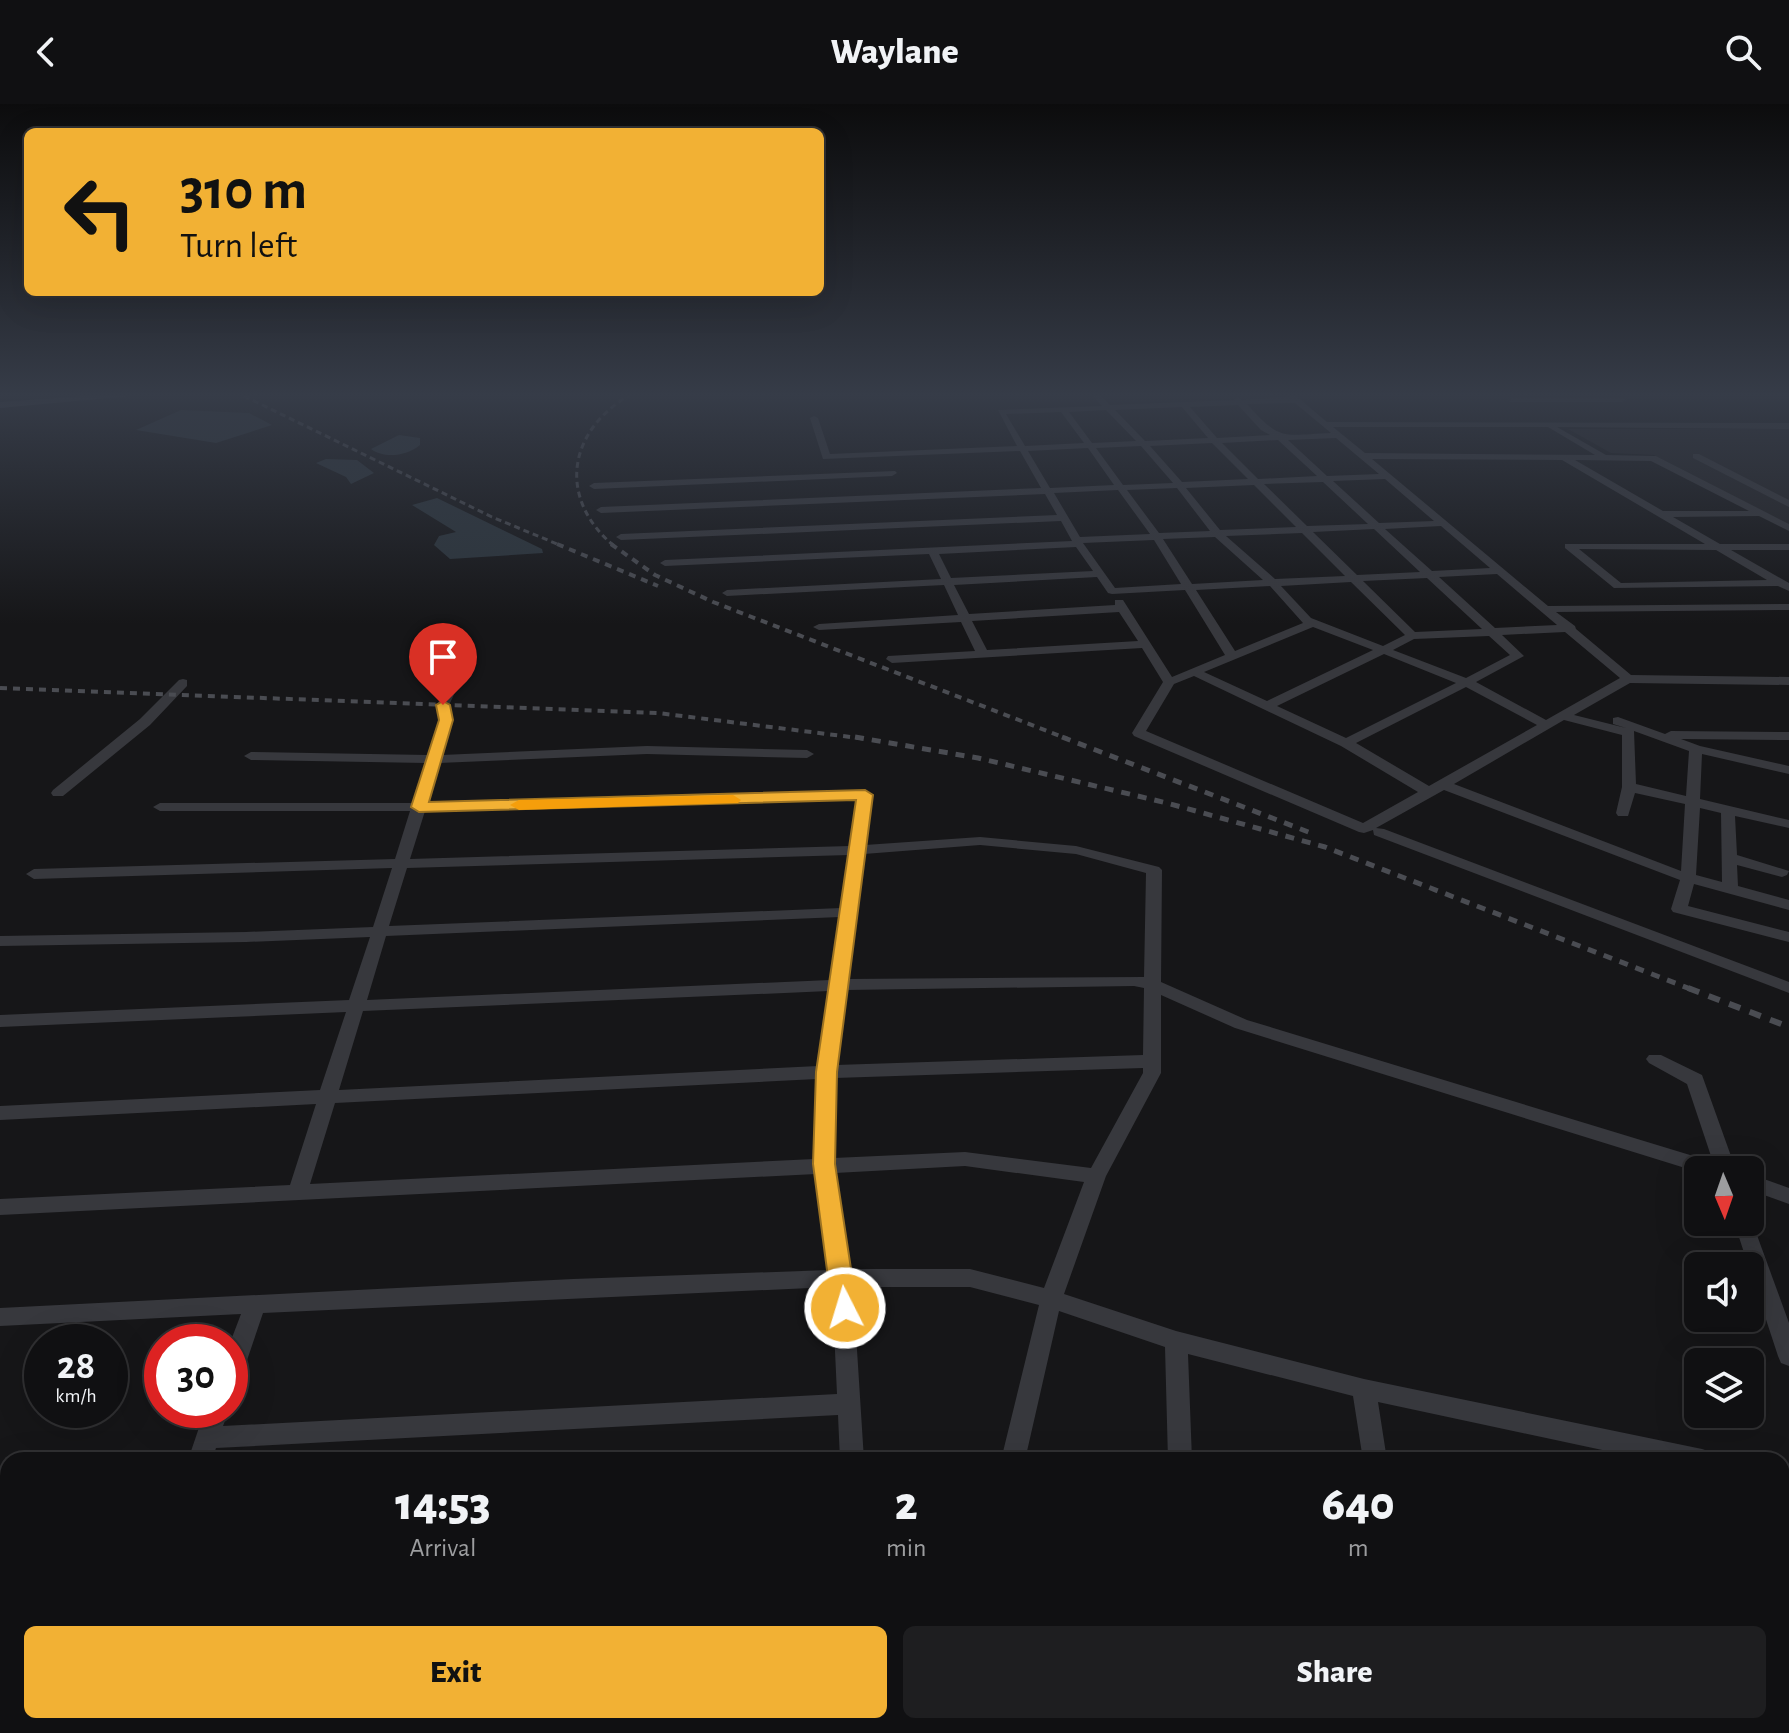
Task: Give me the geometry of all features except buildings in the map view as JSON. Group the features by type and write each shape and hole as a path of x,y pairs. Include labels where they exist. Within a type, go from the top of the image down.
{"street":[{"path":"1038,472 1098,574 1169,682"},
{"path":"1110,472 1191,588 1233,657"},
{"path":"1168,472 1218,534 1273,583 1310,624 1169,682 1139,733 1364,829 1628,679 1789,681"},
{"path":"1248,472 1412,636"},
{"path":"1318,472 1518,656 1346,743"},
{"path":"1384,472 1628,679"},
{"path":"1587,472 1784,586"},
{"path":"1680,472 1789,528"},
{"path":"1727,472 1789,504"},
{"path":"594,486 892,473 900,498"},
{"path":"601,510 1389,476"},
{"path":"1656,514 1762,514"},
{"path":"621,537 1065,518"},
{"path":"665,563 1445,523"},
{"path":"1784,586 1618,586 1569,546 1789,547"},
{"path":"932,550 945,582 983,654"},
{"path":"1112,591 1502,571"},
{"path":"727,593 1098,574"},
{"path":"1547,609 1789,607"},
{"path":"819,627 1123,608"},
{"path":"1306,620 1468,683 1546,725"},
{"path":"1267,706 1412,636 1571,628"},
{"path":"892,659 1146,644"},
{"path":"1197,673 1346,743 1428,792"},
{"path":"297,1194 446,720 443,705 454,682"},
{"path":"58,793 145,722 183,683"},
{"path":"1576,708 1663,735 1696,749 1789,770"},
{"path":"1562,716 1629,733 1629,787 1623,813"},
{"path":"1663,735 1789,736"},
{"path":"1696,749 1688,878 1679,909 1789,937"},
{"path":"251,756 432,759 647,750 807,754"},
{"path":"1442,784 1688,878 1789,905"},
{"path":"1629,787 1789,824"},
{"path":"160,807 419,807 865,795 826,1072 824,1164 842,1278 852,1452"},
{"path":"1728,811 1730,890"},
{"path":"1379,832 1789,988"},
{"path":"34,874 858,850 980,841 1076,850 1154,870 1150,983 1152,1073 1096,1176 1051,1299 1015,1452"},
{"path":"1729,858 1782,872"},
{"path":"0,941 246,937 849,912"},
{"path":"0,1021 840,985 1150,983 1241,1024 1684,1160"},
{"path":"1655,1059 1695,1080 1721,1156"},
{"path":"0,1113 826,1072 1151,1061"},
{"path":"0,1207 965,1159 1096,1176"},
{"path":"1764,1187 1789,1196"},
{"path":"1749,1236 1785,1330 1789,1356"},
{"path":"0,1317 842,1278 970,1278 1051,1299 1176,1341 1364,1389 1664,1452"},
{"path":"248,1325 255,1305"},
{"path":"1176,1341 1180,1452"},
{"path":"1364,1389 1374,1452"},
{"path":"211,1428 204,1449 850,1404"}],"shaded area":[{"path":"335,472 374,473 351,484 346,477"},
{"path":"1687,472 1789,472 1789,525"},
{"path":"437,498 542,549 543,553 450,559 434,545 439,536 456,532 412,505"}],"railway":[{"path":"400,472 492,517 562,546"},
{"path":"577,472 584,508 596,528 614,546"},
{"path":"557,544 658,586"},
{"path":"611,544 655,575 713,602 1068,739"},
{"path":"0,688 658,713 866,739"},
{"path":"855,737 866,739"},
{"path":"1062,737 1311,833"},
{"path":"866,739 978,758 1167,803 1325,847 1693,990"},
{"path":"1688,988 1789,1027"}],"slow traffic":[{"path":"519,805 733,800"}],"route":[{"path":"443,705 446,720 419,807 865,795 826,1072 824,1164 845,1308"}]}
